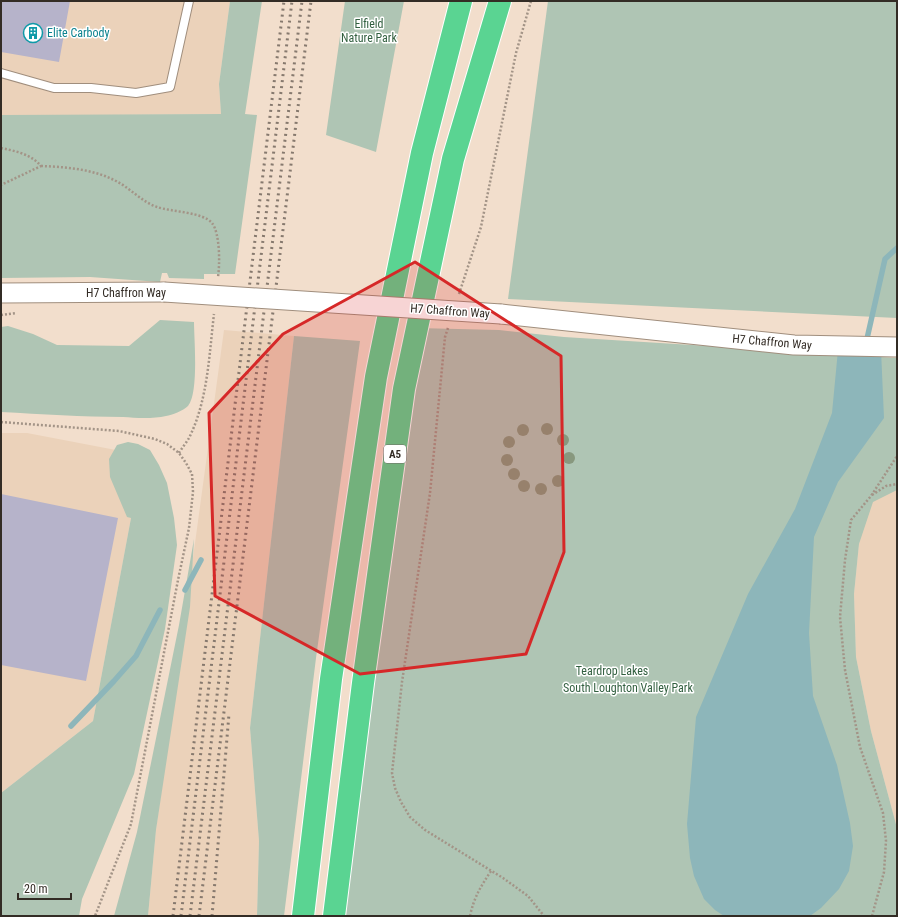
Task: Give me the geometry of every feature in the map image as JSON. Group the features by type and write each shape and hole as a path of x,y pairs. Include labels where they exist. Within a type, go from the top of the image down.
{"highway":[{"name":"A5","path":"303,916 331,679 376,377 422,153 461,1"},
{"name":"A5","path":"334,916 363,683 404,389 453,158 500,1"}],"street":[{"name":"H7 Chaffron Way","path":"1,293 164,292 501,314 794,345 897,347"}],"lane":[{"path":"1,74 54,88 91,88 136,93 170,87 189,1"}],"path":[{"path":"457,300 481,227 516,53 531,1"},
{"path":"1,148 23,153 38,162 41,166"},
{"path":"1,185 41,166 64,167 90,172 116,181 155,207 176,212 192,213 204,217 212,223 218,240 219,271"},
{"path":"450,322 445,337 430,493 402,682 392,773 398,795 410,817 425,830 528,896 544,916"},
{"path":"179,453 189,439 200,408 211,339"},
{"path":"1,422 119,431 155,438 167,444 179,453 192,474 193,492 189,528 131,824 95,916"},
{"path":"872,916 884,872 886,841 883,813 860,747 845,670 840,617 845,560 851,520 871,496 897,456"},
{"path":"871,496 886,486 897,484"},
{"path":"470,916 473,901 491,871"}],"highlighted area":[{"path":"415,262 561,356 564,552 526,654 360,674 215,596 209,413 283,334"}],"shaded area":[{"path":"1,1 230,1 219,84 221,114 1,116"},
{"path":"224,330 294,336 250,728 259,841 257,916 148,916 156,830"},
{"path":"1,433 27,433 121,451 131,518 93,721 1,793"},
{"path":"897,484 897,828 871,731 856,657 854,594 859,544 871,496"}],"green space":[{"path":"230,1 262,1 245,114 257,115 235,274 204,274 204,279 169,278 167,273 162,273 160,282 90,277 1,278 1,115 221,114 219,84"},
{"name":"Elfield Nature Park","path":"345,1 404,1 376,152 326,135"},
{"path":"548,1 897,1 897,318 508,299"},
{"path":"160,320 194,322 194,390 188,406 183,410 156,418 1,412 1,327 8,326 33,334 57,345 129,346"},
{"name":"Teardrop Lakes","path":"417,328 499,330 564,337 897,358 897,490 873,502 859,544 854,594 856,657 871,731 897,828 897,916 334,916"},
{"path":"294,336 360,341 316,658 284,916 257,916 259,841 250,728"},
{"path":"128,442 138,444 150,450 159,465 167,483 174,518 177,545 165,629 134,774 82,899 79,916 1,916 1,793 93,721 131,518 127,517 110,477 109,459 117,445"},
{"path":"194,539 190,607 156,830 148,916 114,916 137,832 179,625"}],"water":[{"path":"838,350 881,350 884,418 838,482 814,537 809,633 813,696 837,765 850,823 853,846 849,871 839,889 821,908 810,916 724,916 715,910 704,899 694,876 690,858 687,824 696,717 748,594 795,509 832,413"}],"building":[{"name":"Elite Carbody","path":"1,1 70,1 59,62 1,52"},
{"path":"1,494 118,518 86,681 1,665"}],"waterway":[{"path":"866,343 885,259 897,248"},
{"path":"185,590 201,560"},
{"path":"71,726 136,656 160,610"}],"railway":[{"path":"173,916 284,1"},
{"path":"181,916 292,1"},
{"path":"190,916 302,1"},
{"path":"199,916 311,1"},
{"path":"212,916 229,714"}],"place":[{"name":"Elite Carbody","path":"33,33"}],"park label":[{"name":"South Loughton Valley Park","path":"628,688"}]}
